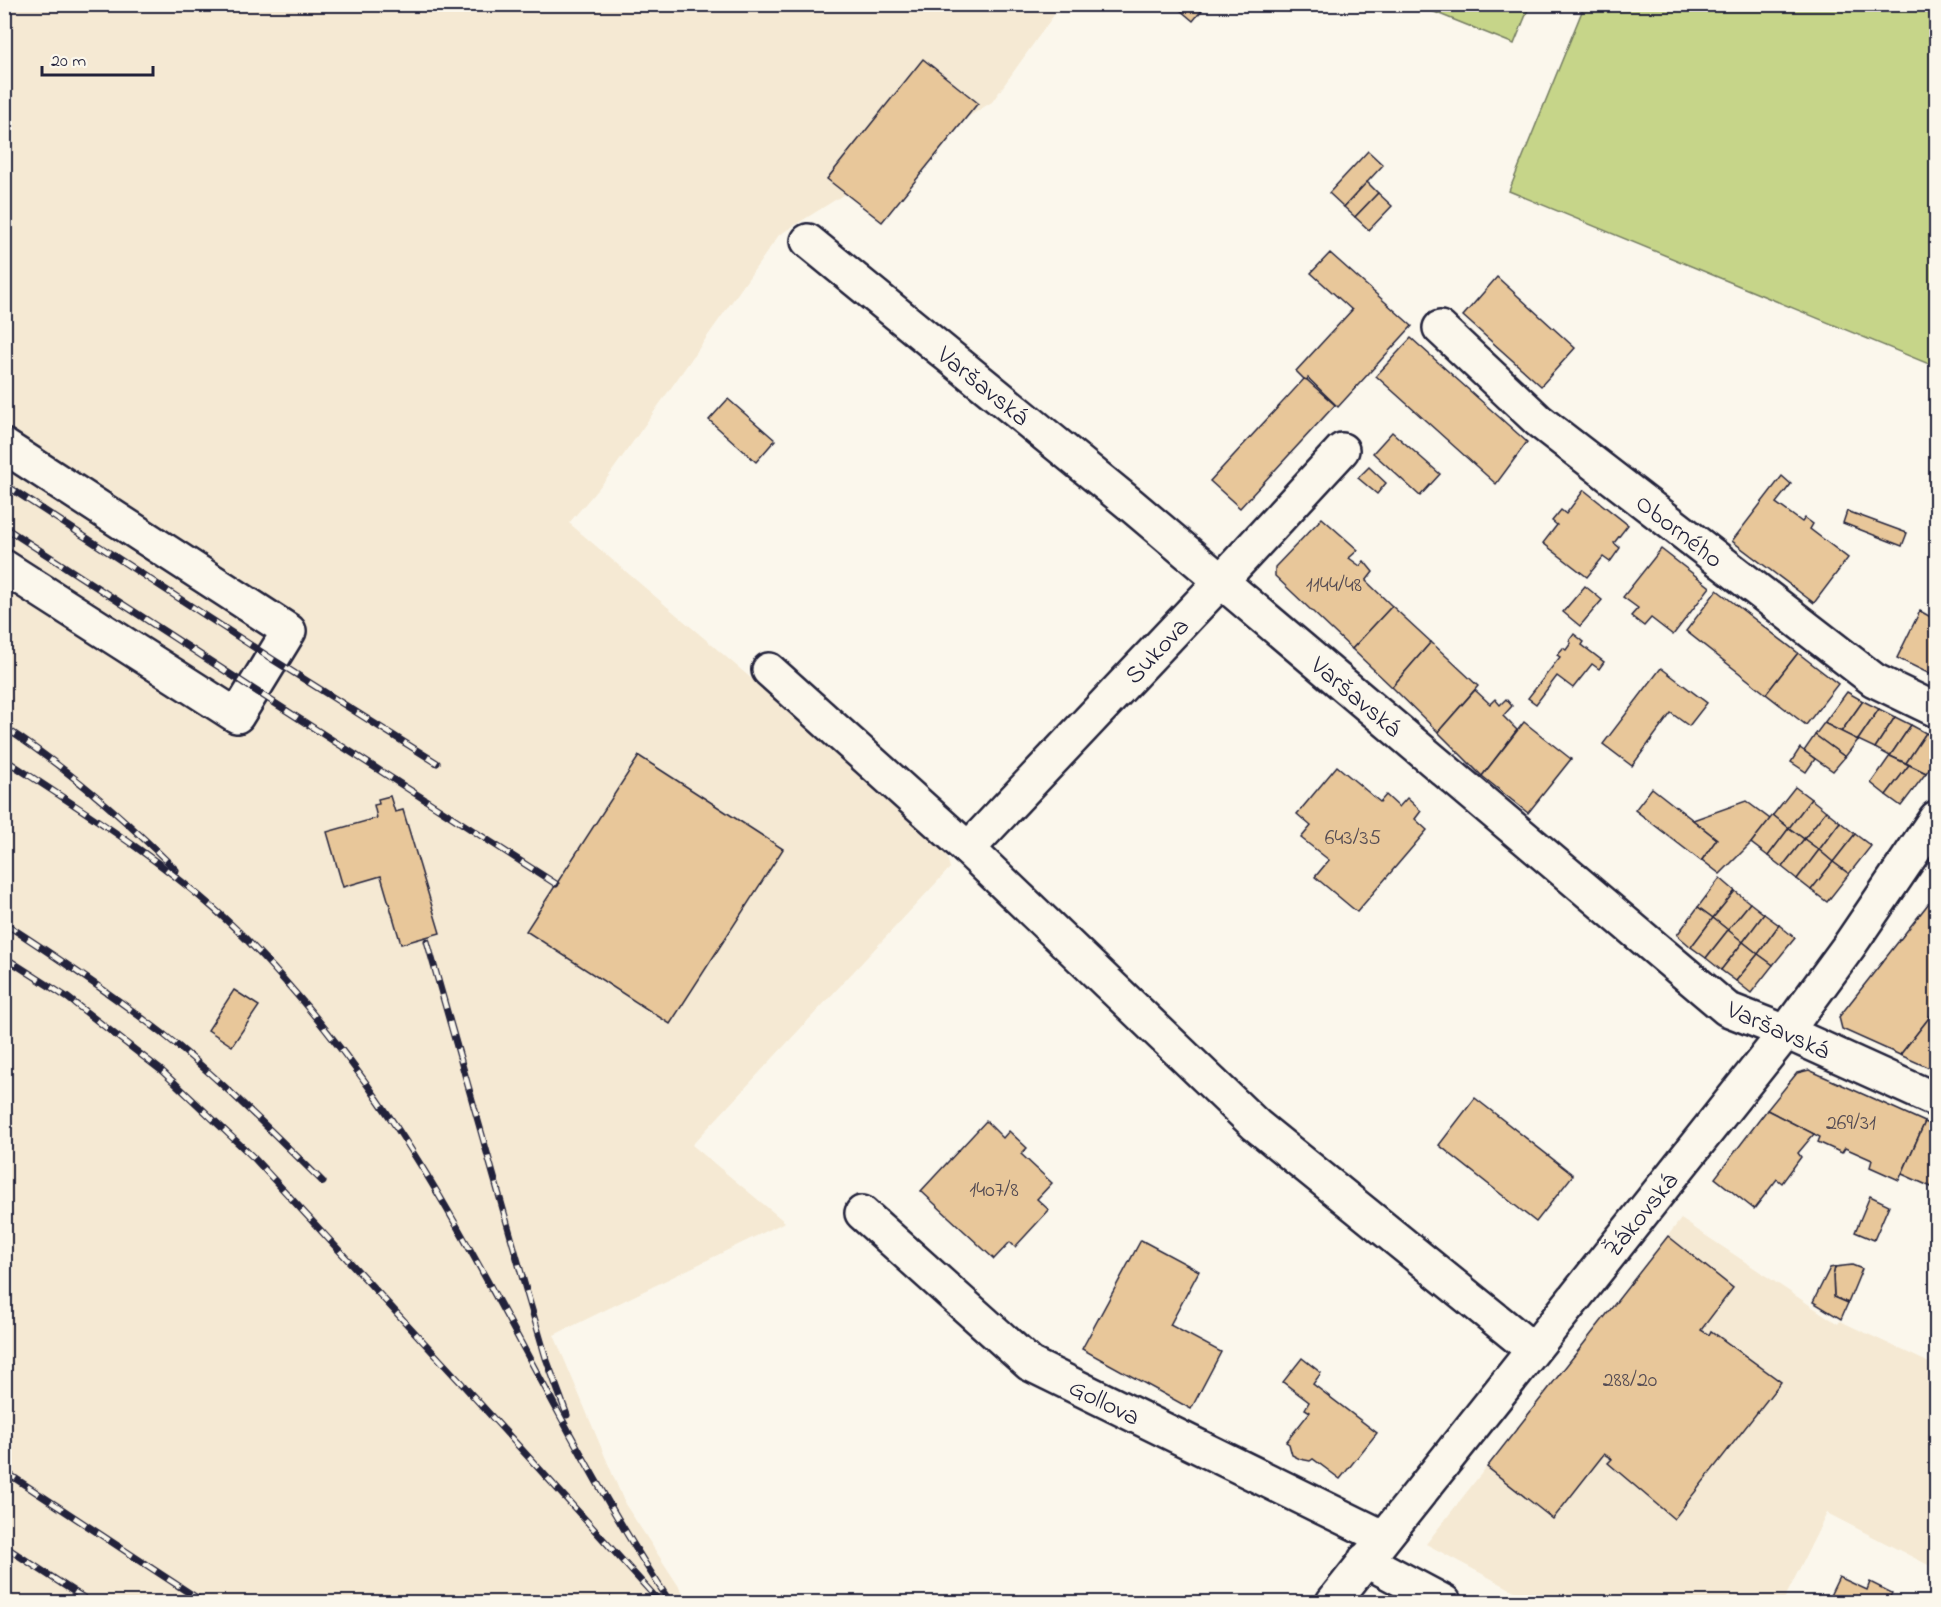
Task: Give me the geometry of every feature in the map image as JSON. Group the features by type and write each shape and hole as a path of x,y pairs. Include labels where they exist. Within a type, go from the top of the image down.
{"street":[{"name":"Varšavská","path":"808,241 1130,504 1727,1009 1786,1032 1936,1100"},
{"name":"Oborného","path":"1440,328 1539,421 1874,680 1936,710"},
{"path":"4,446 289,631 237,716 4,567"},
{"name":"Sukova","path":"968,849 1342,450"},
{"path":"768,670 968,849 1256,1125 1532,1349"},
{"name":"Žákovská","path":"1333,1602 1786,1032 1849,946 1936,818"},
{"name":"Gollova","path":"862,1213 1030,1364 1374,1549 1444,1602"}],"shaded area":[{"path":"5,5 1061,5 992,102 779,235 608,477 569,523 807,726 945,850 950,868 692,1145 785,1222 554,1335 625,1504 689,1602 5,1602"},
{"path":"1681,1219 1838,1324 1840,1321 1936,1366 1936,1569 1827,1513 1783,1602 1535,1602 1426,1544"}],"green space":[{"path":"1530,4 1514,44 1417,5"},
{"path":"1585,4 1936,5 1936,367 1509,191"}],"building":[{"path":"1173,4 1207,4 1193,21"},
{"path":"923,59 978,103 882,222 827,179"},
{"path":"1368,151 1383,165 1344,207 1329,193"},
{"path":"1367,182 1378,193 1355,217 1344,207"},
{"path":"1378,193 1392,206 1369,230 1355,217"},
{"path":"1330,253 1412,326 1338,407 1308,378 1306,381 1296,371 1352,310 1311,273"},
{"path":"1497,277 1575,348 1541,386 1463,316"},
{"path":"1411,338 1527,442 1496,484 1376,376"},
{"path":"1304,379 1335,405 1240,508 1210,481"},
{"path":"728,399 775,440 756,462 709,420"},
{"path":"1392,432 1440,474 1420,496 1373,453"},
{"path":"1369,467 1386,483 1377,494 1358,478"},
{"path":"1782,476 1791,484 1776,503 1802,522 1805,518 1813,524 1810,529 1848,558 1814,603 1732,541"},
{"path":"1584,490 1628,525 1614,543 1620,548 1610,562 1603,557 1587,577 1543,543 1557,525 1552,521 1561,510 1566,514"},
{"path":"1847,511 1907,533 1902,546 1843,523"},
{"path":"1322,518 1358,550 1349,558 1360,566 1364,561 1373,572 1366,581 1392,606 1352,649 1275,576 1275,567"},
{"path":"1661,549 1710,587 1673,635 1651,618 1644,626 1631,616 1638,608 1623,597"},
{"path":"1585,586 1602,600 1580,626 1563,612"},
{"path":"1717,590 1798,653 1766,694 1686,631"},
{"path":"1392,606 1431,642 1392,687 1352,649"},
{"path":"1920,611 1936,620 1936,677 1897,658"},
{"path":"1574,634 1584,642 1582,645 1604,662 1599,669 1592,664 1573,688 1557,676 1536,704 1528,698 1560,657 1557,655 1563,648 1566,650"},
{"path":"1431,642 1478,686 1438,732 1392,687"},
{"path":"1798,653 1838,684 1806,725 1766,694"},
{"path":"1661,668 1707,703 1689,726 1671,713 1632,766 1603,744"},
{"path":"1475,690 1490,704 1495,699 1500,705 1506,699 1512,706 1503,716 1517,730 1482,776 1438,732"},
{"path":"1847,692 1863,701 1841,732 1824,723"},
{"path":"1863,701 1879,709 1858,740 1841,732"},
{"path":"1879,709 1895,717 1875,748 1858,740"},
{"path":"1895,717 1911,725 1890,756 1875,748"},
{"path":"1524,722 1571,759 1528,813 1482,776"},
{"path":"1824,723 1858,740 1845,757 1815,735"},
{"path":"1911,725 1926,733 1906,763 1890,756"},
{"path":"1926,733 1936,739 1936,760 1926,773 1906,763"},
{"path":"1815,735 1845,757 1833,771 1804,751"},
{"path":"1800,748 1815,759 1806,772 1791,762"},
{"path":"639,756 783,849 670,1024 526,931"},
{"path":"1890,756 1909,765 1886,795 1871,783"},
{"path":"1909,765 1926,773 1901,806 1886,795"},
{"path":"1337,766 1380,802 1386,795 1399,807 1407,798 1421,811 1415,819 1427,830 1357,912 1315,877 1329,860 1301,838 1311,826 1297,814"},
{"path":"1795,787 1811,799 1789,828 1773,815"},
{"path":"1652,788 1717,839 1701,861 1635,810"},
{"path":"390,796 395,812 403,810 440,933 401,944 381,876 343,887 327,832 377,818 374,805 379,804 378,799"},
{"path":"1811,799 1826,811 1804,839 1789,828"},
{"path":"1746,801 1770,819 1751,843 1720,874 1702,860 1717,839 1693,820"},
{"path":"1826,811 1840,822 1819,850 1804,839"},
{"path":"1773,815 1789,828 1768,856 1751,843"},
{"path":"1840,822 1855,834 1833,862 1819,850"},
{"path":"1789,828 1804,839 1782,867 1768,856"},
{"path":"1855,834 1871,846 1849,874 1833,862"},
{"path":"1804,839 1819,850 1797,879 1782,867"},
{"path":"1819,850 1833,862 1811,890 1797,879"},
{"path":"1833,862 1849,874 1827,902 1811,890"},
{"path":"1720,878 1735,891 1713,918 1698,907"},
{"path":"1735,891 1750,903 1728,930 1713,918"},
{"path":"1936,894 1936,1009 1900,1055 1842,1029 1839,1017"},
{"path":"1750,903 1764,914 1743,942 1728,930"},
{"path":"1698,907 1713,918 1691,947 1677,935"},
{"path":"1764,914 1779,925 1758,954 1743,942"},
{"path":"1713,918 1728,930 1706,958 1691,947"},
{"path":"1779,925 1795,938 1773,965 1758,954"},
{"path":"1728,930 1743,942 1721,970 1706,958"},
{"path":"1743,942 1758,954 1736,981 1721,970"},
{"path":"1758,954 1773,965 1751,993 1736,981"},
{"path":"234,990 259,1006 232,1046 208,1030"},
{"path":"1936,1009 1936,1071 1900,1055"},
{"path":"1809,1070 1925,1122 1899,1180 1870,1167 1872,1160 1845,1148 1842,1153 1818,1142 1820,1137 1767,1110 1797,1073"},
{"path":"1475,1098 1573,1175 1536,1222 1439,1145"},
{"path":"1767,1110 1814,1134 1798,1153 1801,1157 1782,1183 1777,1179 1754,1209 1715,1178"},
{"path":"986,1121 1003,1138 1009,1131 1027,1148 1021,1154 1052,1183 1037,1199 1049,1210 1015,1247 1010,1242 994,1259 921,1191"},
{"path":"1925,1122 1936,1127 1936,1189 1902,1174"},
{"path":"1870,1196 1889,1205 1874,1240 1855,1232"},
{"path":"1668,1236 1733,1288 1701,1330 1709,1335 1711,1331 1781,1382 1674,1519 1608,1463 1612,1459 1604,1454 1553,1519 1487,1467"},
{"path":"1141,1240 1199,1271 1170,1325 1221,1352 1191,1409 1082,1349"},
{"path":"1852,1265 1862,1269 1848,1303 1834,1297 1833,1276 1835,1267"},
{"path":"1835,1267 1834,1297 1848,1303 1841,1319 1813,1302 1830,1268"},
{"path":"1302,1358 1321,1373 1313,1384 1377,1433 1340,1479 1313,1459 1310,1461 1292,1455 1289,1444 1286,1442 1310,1412 1305,1409 1309,1402 1283,1382"},
{"path":"1839,1577 1867,1590 1870,1582 1892,1593 1888,1600 1893,1602 1827,1602"}],"railway":[{"path":"4,484 272,659 437,763"},
{"path":"4,527 556,884"},
{"path":"4,727 50,759 94,794 176,870"},
{"path":"4,759 161,865 219,913 274,968 326,1030 375,1095 440,1197 580,1452 670,1602"},
{"path":"4,923 123,1004 183,1050 224,1086 323,1182"},
{"path":"427,941 546,1358 567,1415"},
{"path":"4,957 68,998 162,1071 254,1158 660,1602"},
{"path":"4,1471 203,1602"},
{"path":"4,1546 90,1602"}]}
